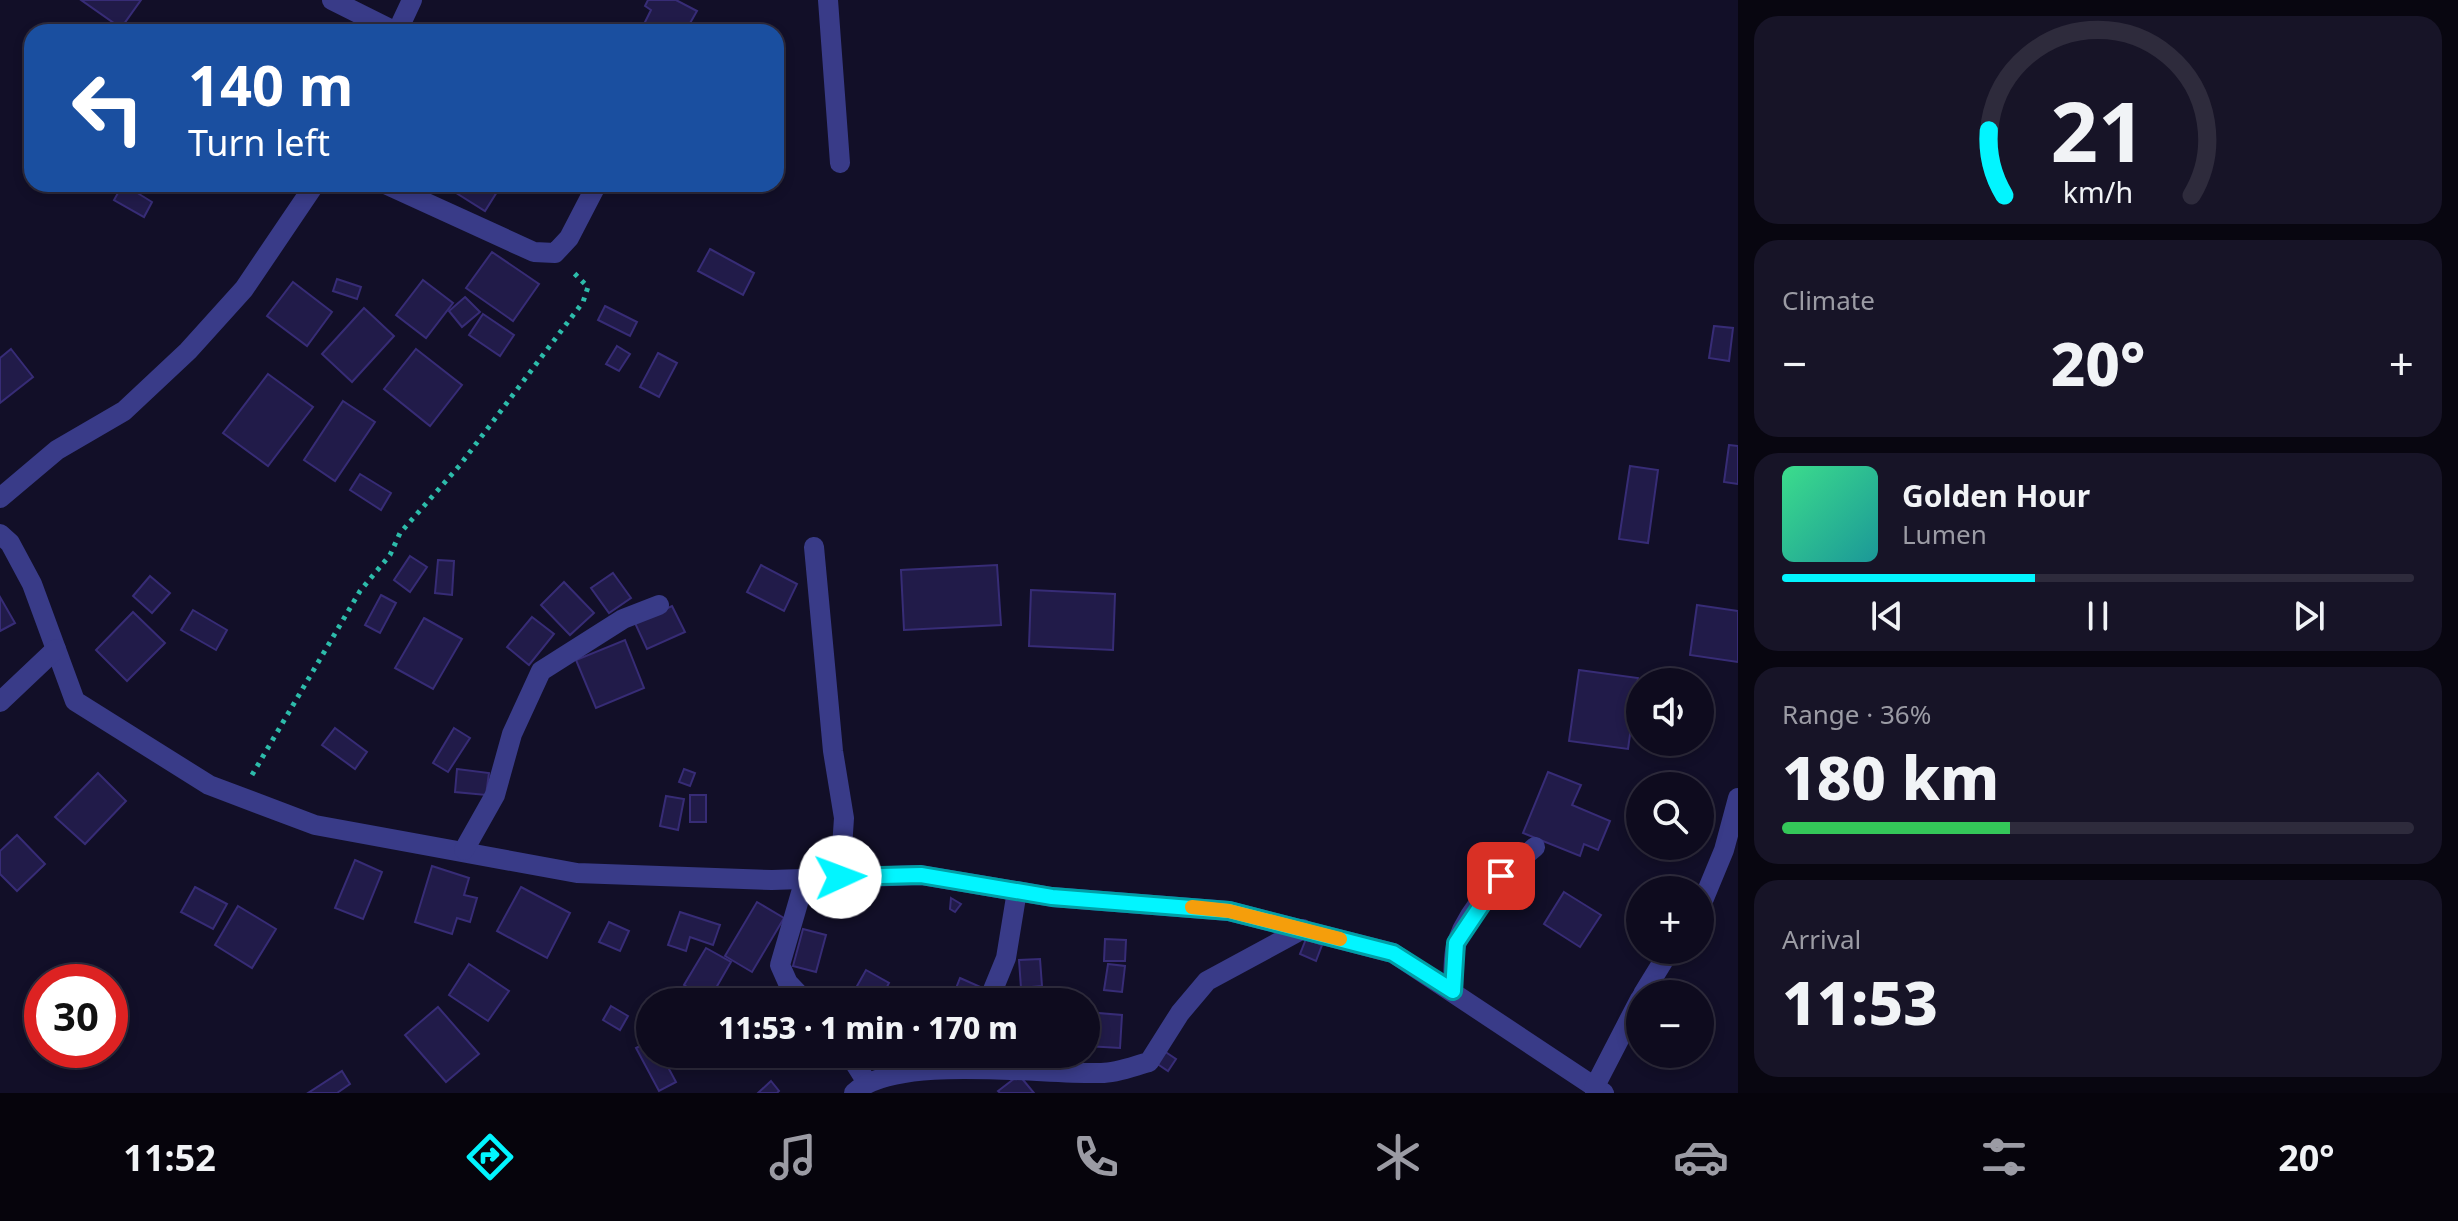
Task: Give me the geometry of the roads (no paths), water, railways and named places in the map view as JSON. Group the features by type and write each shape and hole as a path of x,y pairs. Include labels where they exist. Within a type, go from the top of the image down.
{"street":[{"path":"332,0 380,24"},
{"path":"400,24 412,0"},
{"path":"828,0 840,163"},
{"path":"0,498 57,450 124,411 188,351 244,289 310,192"},
{"path":"403,192 534,252 555,253 569,238 593,192"},
{"path":"0,534 10,543 32,584 75,701 209,785 315,825 577,873 805,879 921,875 1052,897 1229,911 1393,953 1599,1090 1626,1030"},
{"path":"814,547 833,751 844,818 840,877"},
{"path":"464,850 495,795 512,734 541,671 623,619 659,605"},
{"path":"0,702 56,649"},
{"path":"1713,876 1738,798"},
{"path":"1453,991 1456,943 1501,876 1535,847"},
{"path":"793,988 780,965 805,879"},
{"path":"994,988 1006,958 1017,891"},
{"path":"854,1068 860,1087 927,1070 1104,1073 1149,1062 1180,1013 1207,981 1303,929"}]}
